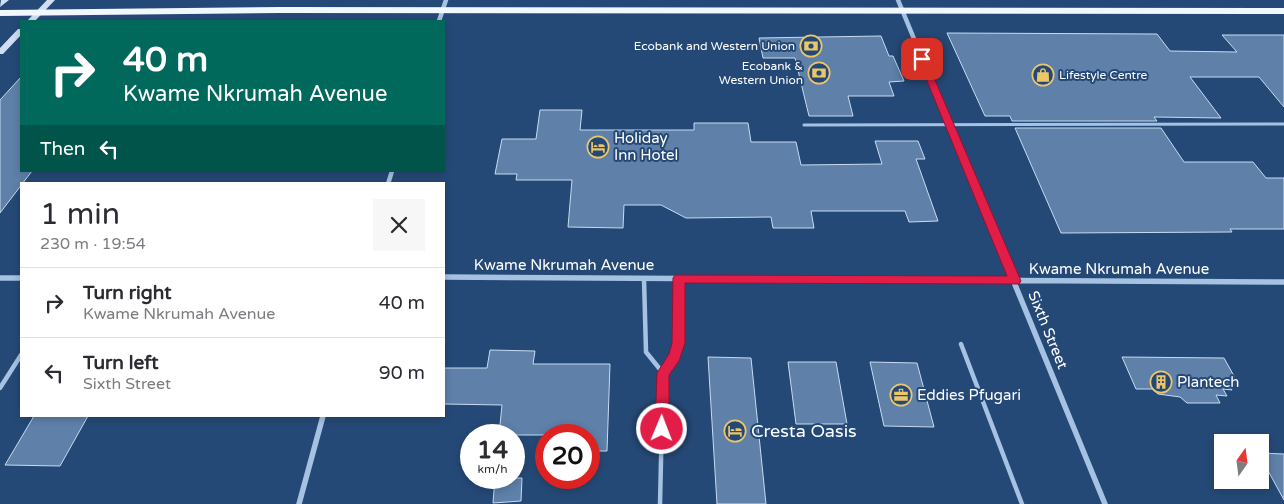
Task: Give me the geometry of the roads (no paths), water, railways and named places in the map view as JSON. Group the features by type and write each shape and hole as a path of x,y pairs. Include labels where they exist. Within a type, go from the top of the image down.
{"highway":[{"path":"0,13 279,10 440,16 900,5 1284,11"}],"main road":[{"path":"0,5 5,0"},
{"path":"32,20 51,0"},
{"path":"0,52 20,32"}],"street":[{"path":"440,16 446,0"},
{"name":"Sixth Street","path":"900,5 1105,504"},
{"name":"Kwame Nkrumah Avenue","path":"445,277 1284,282"},
{"path":"0,278 20,278"},
{"path":"299,504 323,417"}],"lane":[{"path":"804,125 1284,124"},
{"path":"644,278 646,352 663,373"},
{"path":"660,504 663,373 675,357 679,343 679,278"},
{"path":"961,344 1022,504"},
{"path":"0,388 20,357"}],"place":[{"name":"Ecobank and Western Union","path":"811,46"},
{"name":"Ecobank & Western Union","path":"819,73"},
{"name":"Lifestyle Centre","path":"1043,75"},
{"name":"Holiday Inn Hotel","path":"598,147"},
{"name":"Plantech","path":"1161,382"},
{"name":"Eddies Pfugari","path":"901,395"},
{"name":"Cresta Oasis","path":"735,431"}]}
